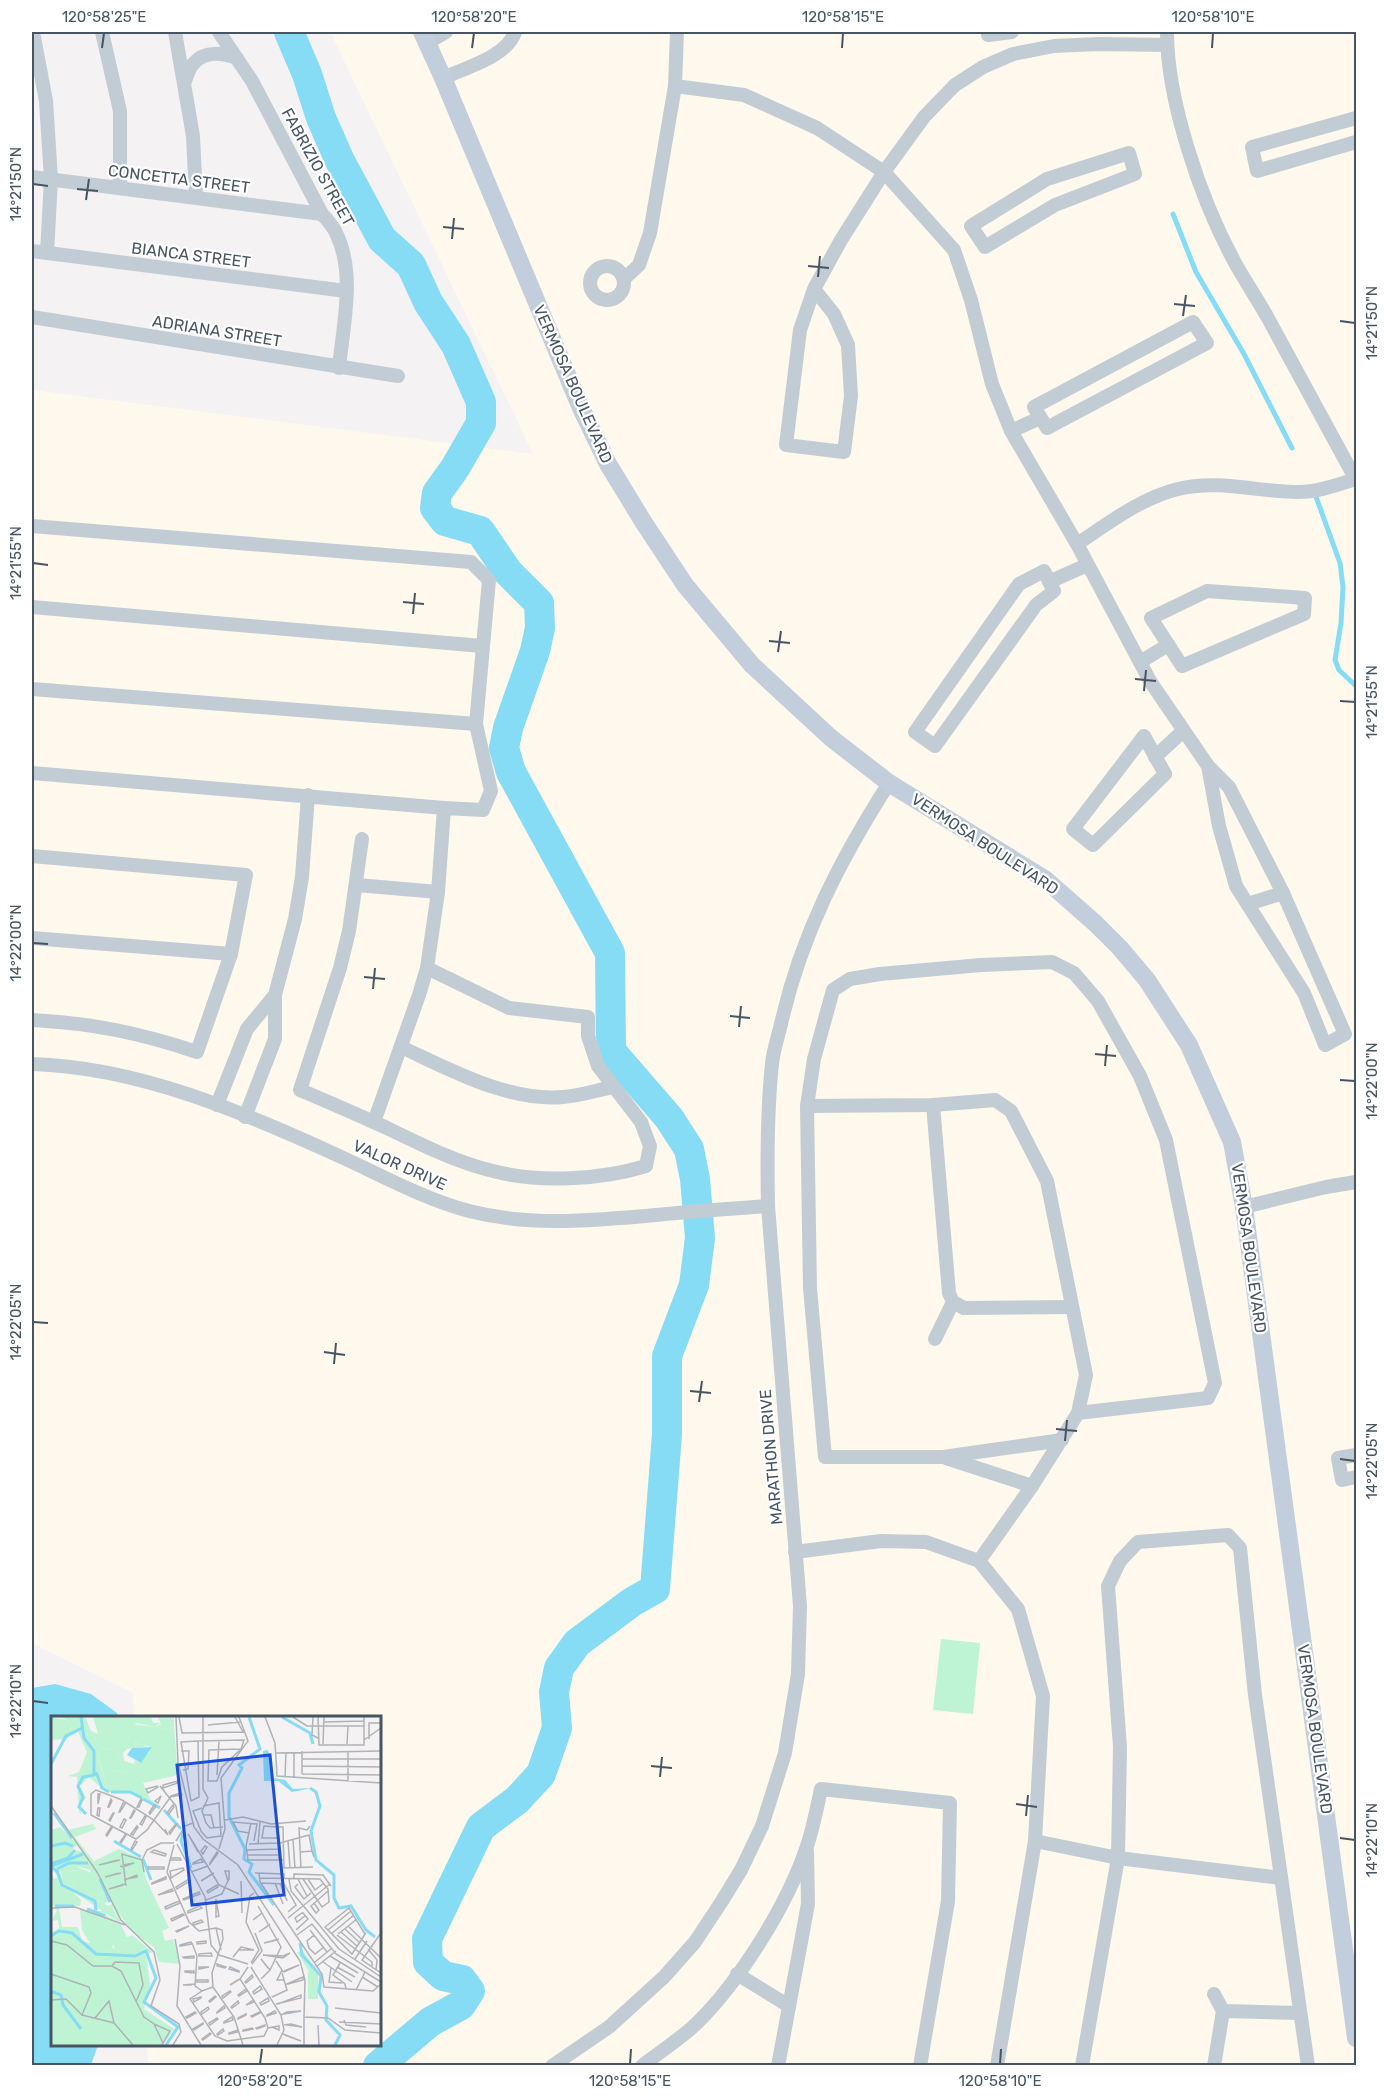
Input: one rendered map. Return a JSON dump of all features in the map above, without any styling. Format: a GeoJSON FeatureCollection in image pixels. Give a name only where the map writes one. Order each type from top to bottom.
{"type":"FeatureCollection","features":[{"type":"Feature","properties":{"kind":"main road","name":"VERMOSA BOULEVARD"},"geometry":{"type":"LineString","coordinates":[[424,37],[581,408],[608,464],[644,524],[685,585],[752,665],[831,738],[889,783],[1046,880],[1096,924],[1147,980],[1189,1045],[1206,1080],[1232,1142],[1244,1207],[1356,2038]]}},
{"type":"Feature","properties":{"kind":"street"},"geometry":{"type":"LineString","coordinates":[[33,32],[46,101],[51,179],[46,253]]}},
{"type":"Feature","properties":{"kind":"street"},"geometry":{"type":"LineString","coordinates":[[102,32],[120,111],[120,188]]}},
{"type":"Feature","properties":{"kind":"street"},"geometry":{"type":"LineString","coordinates":[[175,32],[193,136],[196,197]]}},
{"type":"Feature","properties":{"kind":"street","name":"FABRIZIO STREET"},"geometry":{"type":"LineString","coordinates":[[219,32],[237,58],[290,151],[322,214],[336,231],[344,256],[346,291],[339,368]]}},
{"type":"Feature","properties":{"kind":"street"},"geometry":{"type":"LineString","coordinates":[[424,37],[446,32]]}},
{"type":"Feature","properties":{"kind":"street"},"geometry":{"type":"LineString","coordinates":[[443,78],[493,57],[513,39],[515,32]]}},
{"type":"Feature","properties":{"kind":"street"},"geometry":{"type":"LineString","coordinates":[[624,279],[639,265],[650,233],[675,86],[677,32]]}},
{"type":"Feature","properties":{"kind":"street"},"geometry":{"type":"LineString","coordinates":[[988,32],[988,35],[1013,32],[1013,54]]}},
{"type":"Feature","properties":{"kind":"street"},"geometry":{"type":"LineString","coordinates":[[814,289],[834,314],[848,345],[851,396],[844,452],[786,445],[800,330],[814,289],[841,240],[924,117],[955,85],[983,67],[1013,54],[1054,46],[1167,38],[1176,98],[1207,206],[1234,261],[1356,479],[1299,492],[1233,486],[1180,489],[1152,497],[1077,544]]}},
{"type":"Feature","properties":{"kind":"street"},"geometry":{"type":"LineString","coordinates":[[185,81],[193,63],[202,57],[224,53],[237,58]]}},
{"type":"Feature","properties":{"kind":"street"},"geometry":{"type":"LineString","coordinates":[[675,86],[744,95],[817,128],[885,172],[954,250],[971,300],[992,384],[1011,431],[1077,544],[1140,662],[1208,766],[1229,787],[1283,894],[1345,1034],[1325,1045],[1304,993],[1236,886],[1219,826],[1208,766]]}},
{"type":"Feature","properties":{"kind":"street"},"geometry":{"type":"LineString","coordinates":[[1356,118],[1252,147],[1257,171],[1356,142]]}},
{"type":"Feature","properties":{"kind":"street"},"geometry":{"type":"LineString","coordinates":[[1129,153],[1135,174],[1055,205],[986,247],[976,236],[971,226],[1047,179],[1129,153]]}},
{"type":"Feature","properties":{"kind":"street","name":"CONCETTA STREET"},"geometry":{"type":"LineString","coordinates":[[32,177],[322,214]]}},
{"type":"Feature","properties":{"kind":"street"},"geometry":{"type":"LineString","coordinates":[[954,250],[976,236]]}},
{"type":"Feature","properties":{"kind":"street","name":"BIANCA STREET"},"geometry":{"type":"LineString","coordinates":[[32,251],[346,291]]}},
{"type":"Feature","properties":{"kind":"street","name":"ADRIANA STREET"},"geometry":{"type":"LineString","coordinates":[[32,317],[398,376]]}},
{"type":"Feature","properties":{"kind":"street"},"geometry":{"type":"LineString","coordinates":[[1193,322],[1207,343],[1047,428],[1040,418],[1034,407],[1193,322]]}},
{"type":"Feature","properties":{"kind":"street"},"geometry":{"type":"LineString","coordinates":[[1011,431],[1040,418]]}},
{"type":"Feature","properties":{"kind":"street"},"geometry":{"type":"LineString","coordinates":[[32,526],[471,562],[489,580],[476,724],[491,790],[483,810],[32,773]]}},
{"type":"Feature","properties":{"kind":"street"},"geometry":{"type":"LineString","coordinates":[[1049,582],[1087,565]]}},
{"type":"Feature","properties":{"kind":"street"},"geometry":{"type":"LineString","coordinates":[[1044,571],[1049,582],[1054,591],[1036,605],[935,746],[915,732],[1019,584],[1044,571]]}},
{"type":"Feature","properties":{"kind":"street"},"geometry":{"type":"LineString","coordinates":[[1207,591],[1305,598],[1304,614],[1182,666],[1168,645],[1151,618],[1207,591]]}},
{"type":"Feature","properties":{"kind":"street"},"geometry":{"type":"LineString","coordinates":[[32,608],[482,645]]}},
{"type":"Feature","properties":{"kind":"street"},"geometry":{"type":"LineString","coordinates":[[1140,662],[1168,645]]}},
{"type":"Feature","properties":{"kind":"street"},"geometry":{"type":"LineString","coordinates":[[32,689],[476,724]]}},
{"type":"Feature","properties":{"kind":"street"},"geometry":{"type":"LineString","coordinates":[[1155,757],[1184,731]]}},
{"type":"Feature","properties":{"kind":"street"},"geometry":{"type":"LineString","coordinates":[[1144,736],[1155,757],[1165,774],[1093,845],[1073,829],[1144,736]]}},
{"type":"Feature","properties":{"kind":"street","name":"MARATHON DRIVE"},"geometry":{"type":"LineString","coordinates":[[552,2066],[609,2027],[664,1977],[694,1942],[741,1870],[762,1826],[785,1753],[798,1674],[800,1606],[768,1206],[766,1153],[772,1062],[789,985],[820,906],[854,838],[889,783]]}},
{"type":"Feature","properties":{"kind":"street"},"geometry":{"type":"LineString","coordinates":[[245,1117],[275,1039],[275,995],[295,919],[302,877],[308,795]]}},
{"type":"Feature","properties":{"kind":"street"},"geometry":{"type":"LineString","coordinates":[[374,1122],[427,968],[438,892],[444,808]]}},
{"type":"Feature","properties":{"kind":"street"},"geometry":{"type":"LineString","coordinates":[[362,839],[349,931],[300,1090],[450,1158],[494,1172],[539,1178],[622,1173],[646,1166],[650,1146],[641,1122],[598,1066],[588,1036],[588,1017],[509,1008],[427,968]]}},
{"type":"Feature","properties":{"kind":"street"},"geometry":{"type":"LineString","coordinates":[[32,856],[246,875],[231,954],[197,1052],[152,1037],[102,1026],[32,1020]]}},
{"type":"Feature","properties":{"kind":"street"},"geometry":{"type":"LineString","coordinates":[[357,885],[438,892]]}},
{"type":"Feature","properties":{"kind":"street"},"geometry":{"type":"LineString","coordinates":[[1248,904],[1283,894]]}},
{"type":"Feature","properties":{"kind":"street"},"geometry":{"type":"LineString","coordinates":[[32,938],[231,954]]}},
{"type":"Feature","properties":{"kind":"street"},"geometry":{"type":"LineString","coordinates":[[1062,1440],[944,1457],[825,1457],[810,1288],[807,1106],[814,1059],[833,990],[850,979],[981,965],[1053,962],[1074,973],[1098,1001],[1140,1076],[1166,1140],[1215,1383],[1208,1398],[1078,1413]]}},
{"type":"Feature","properties":{"kind":"street"},"geometry":{"type":"LineString","coordinates":[[217,1105],[247,1029],[275,995]]}},
{"type":"Feature","properties":{"kind":"street"},"geometry":{"type":"LineString","coordinates":[[401,1047],[495,1088],[530,1095],[563,1097],[614,1087]]}},
{"type":"Feature","properties":{"kind":"street","name":"VALOR DRIVE"},"geometry":{"type":"LineString","coordinates":[[32,1064],[92,1070],[144,1080],[217,1105],[311,1143],[437,1201],[488,1215],[542,1222],[580,1221],[768,1206]]}},
{"type":"Feature","properties":{"kind":"street"},"geometry":{"type":"LineString","coordinates":[[807,1106],[933,1106],[995,1100],[1011,1111],[1047,1181],[1086,1375],[1078,1413],[1032,1486],[980,1561]]}},
{"type":"Feature","properties":{"kind":"street"},"geometry":{"type":"LineString","coordinates":[[933,1106],[949,1293],[953,1302],[964,1308],[1072,1307]]}},
{"type":"Feature","properties":{"kind":"street"},"geometry":{"type":"LineString","coordinates":[[1244,1207],[1356,1182]]}},
{"type":"Feature","properties":{"kind":"street"},"geometry":{"type":"LineString","coordinates":[[935,1339],[953,1302]]}},
{"type":"Feature","properties":{"kind":"street"},"geometry":{"type":"LineString","coordinates":[[1356,1455],[1338,1458],[1342,1480],[1356,1477]]}},
{"type":"Feature","properties":{"kind":"street"},"geometry":{"type":"LineString","coordinates":[[944,1457],[1032,1486]]}},
{"type":"Feature","properties":{"kind":"street"},"geometry":{"type":"LineString","coordinates":[[1082,2066],[1118,1858],[1120,1747],[1108,1586],[1120,1561],[1138,1542],[1228,1535],[1240,1548],[1255,1695],[1308,2066]]}},
{"type":"Feature","properties":{"kind":"street"},"geometry":{"type":"LineString","coordinates":[[795,1552],[881,1541],[926,1542],[980,1561],[1018,1609],[1043,1696],[1035,1841],[997,2066]]}},
{"type":"Feature","properties":{"kind":"street"},"geometry":{"type":"LineString","coordinates":[[642,2066],[696,2024],[729,1986],[764,1934],[786,1895],[807,1847],[821,1789],[951,1803],[948,1901],[920,2066]]}},
{"type":"Feature","properties":{"kind":"street"},"geometry":{"type":"LineString","coordinates":[[1035,1841],[1118,1858],[1281,1878]]}},
{"type":"Feature","properties":{"kind":"street"},"geometry":{"type":"LineString","coordinates":[[778,2066],[808,1904],[807,1847]]}},
{"type":"Feature","properties":{"kind":"street"},"geometry":{"type":"LineString","coordinates":[[737,1974],[789,2006]]}},
{"type":"Feature","properties":{"kind":"street"},"geometry":{"type":"LineString","coordinates":[[1214,1994],[1222,2011],[1214,2066]]}},
{"type":"Feature","properties":{"kind":"street"},"geometry":{"type":"LineString","coordinates":[[1222,2011],[1300,2013]]}},
{"type":"Feature","properties":{"kind":"shaded area"},"geometry":{"type":"Polygon","coordinates":[[[330,32],[1356,32],[1356,2065],[148,2065],[147,2046],[381,2046],[381,1716],[134,1716],[133,1693],[32,1643],[32,390],[533,454],[330,32]]]}},
{"type":"Feature","properties":{"kind":"green space"},"geometry":{"type":"Polygon","coordinates":[[[941,1639],[980,1643],[973,1714],[933,1710],[941,1639]]]}},
{"type":"Feature","properties":{"kind":"water"},"geometry":{"type":"Polygon","coordinates":[[[55,1684],[91,1694],[117,1713],[118,1716],[51,1716],[51,2046],[98,2046],[91,2065],[32,2065],[32,1688],[55,1684]]]}},
{"type":"Feature","properties":{"kind":"waterway"},"geometry":{"type":"LineString","coordinates":[[289,32],[307,74],[321,118],[340,161],[382,239],[411,265],[428,302],[456,345],[481,402],[481,423],[455,468],[437,493],[435,508],[445,521],[480,531],[508,572],[539,603],[540,628],[535,651],[508,728],[504,748],[511,772],[610,953],[611,1051],[669,1118],[689,1149],[695,1179],[700,1238],[694,1285],[667,1356],[667,1434],[655,1589],[632,1602],[577,1643],[559,1668],[554,1692],[557,1728],[541,1774],[517,1800],[481,1827],[427,1939],[428,1962],[443,1976],[462,1980],[470,1991],[461,2005],[430,2022],[378,2066]]}},
{"type":"Feature","properties":{"kind":"waterway"},"geometry":{"type":"LineString","coordinates":[[1173,214],[1196,272],[1244,354],[1292,448]]}},
{"type":"Feature","properties":{"kind":"waterway"},"geometry":{"type":"LineString","coordinates":[[1315,494],[1340,563],[1343,587],[1341,623],[1335,660],[1339,670],[1356,686]]}}]}
